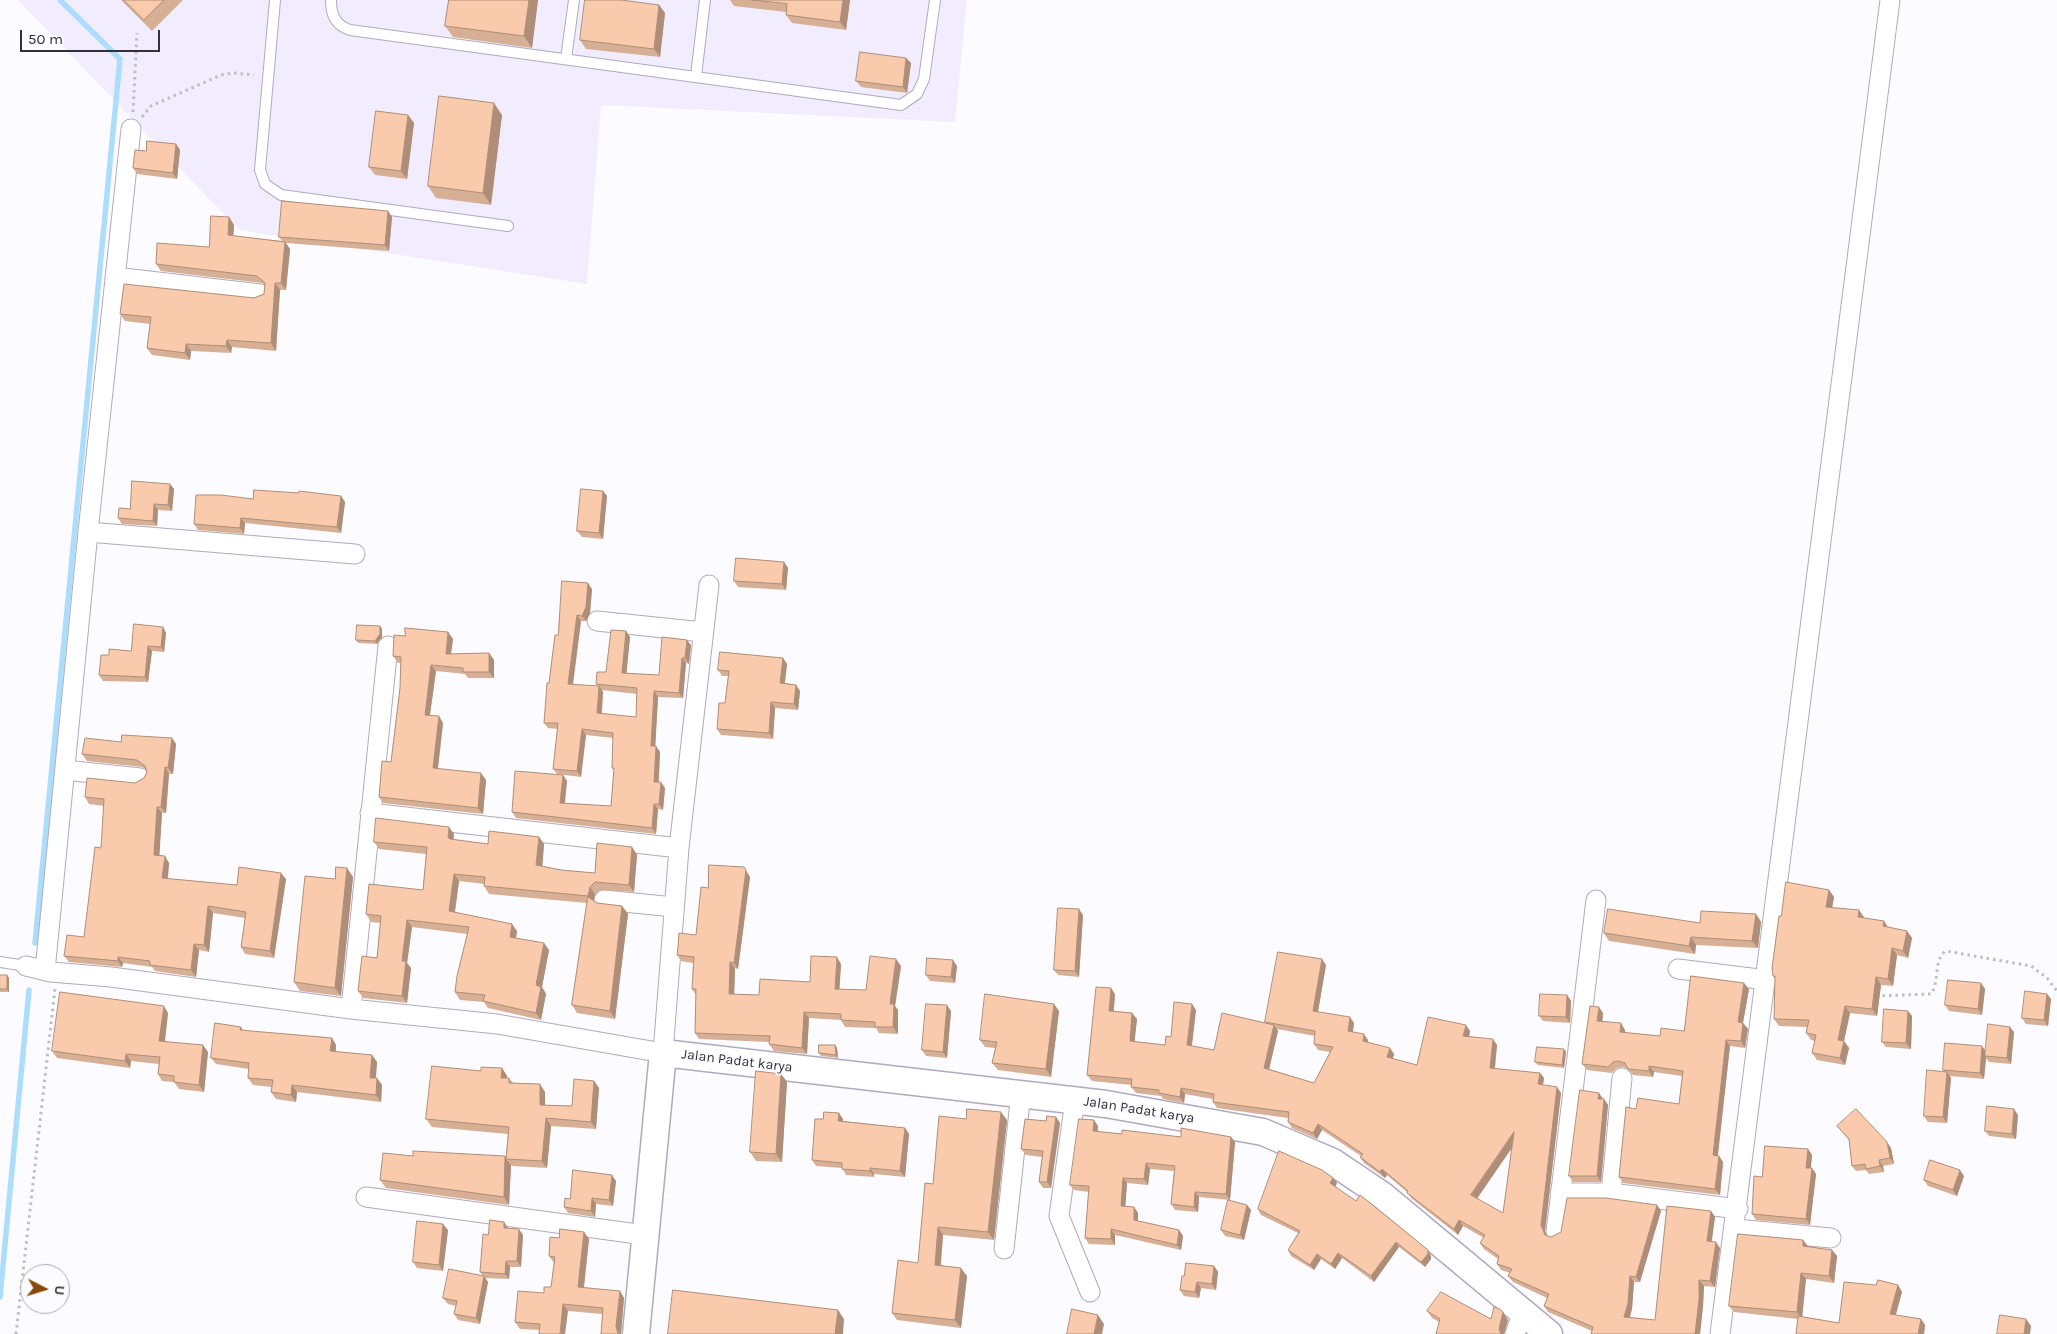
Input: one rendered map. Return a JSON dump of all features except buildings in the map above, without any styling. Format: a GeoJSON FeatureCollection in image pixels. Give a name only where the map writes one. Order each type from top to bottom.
{"type":"FeatureCollection","features":[{"type":"Feature","properties":{"kind":"main road","name":"Jalan Padat karya"},"geometry":{"type":"LineString","coordinates":[[663,1053],[1075,1100],[1263,1132],[1310,1150],[1333,1162],[1382,1195],[1519,1322],[1549,1334]]}},
{"type":"Feature","properties":{"kind":"main road"},"geometry":{"type":"LineString","coordinates":[[636,1334],[663,1053]]}},
{"type":"Feature","properties":{"kind":"street"},"geometry":{"type":"LineString","coordinates":[[1720,1334],[1736,1229],[1890,0]]}},
{"type":"Feature","properties":{"kind":"street"},"geometry":{"type":"LineString","coordinates":[[132,129],[114,277],[66,770],[42,970],[497,1024],[663,1053],[679,848],[709,585]]}},
{"type":"Feature","properties":{"kind":"street"},"geometry":{"type":"LineString","coordinates":[[114,277],[260,294]]}},
{"type":"Feature","properties":{"kind":"street"},"geometry":{"type":"LineString","coordinates":[[88,532],[355,554]]}},
{"type":"Feature","properties":{"kind":"street"},"geometry":{"type":"LineString","coordinates":[[597,621],[703,632]]}},
{"type":"Feature","properties":{"kind":"street"},"geometry":{"type":"LineString","coordinates":[[351,1008],[388,646]]}},
{"type":"Feature","properties":{"kind":"street"},"geometry":{"type":"LineString","coordinates":[[66,770],[140,778]]}},
{"type":"Feature","properties":{"kind":"street"},"geometry":{"type":"LineString","coordinates":[[370,813],[679,848]]}},
{"type":"Feature","properties":{"kind":"street"},"geometry":{"type":"LineString","coordinates":[[604,900],[674,907]]}},
{"type":"Feature","properties":{"kind":"street"},"geometry":{"type":"LineString","coordinates":[[1556,1232],[1596,900]]}},
{"type":"Feature","properties":{"kind":"street"},"geometry":{"type":"LineString","coordinates":[[1678,969],[1767,980]]}},
{"type":"Feature","properties":{"kind":"street"},"geometry":{"type":"LineString","coordinates":[[1611,1193],[1622,1078]]}},
{"type":"Feature","properties":{"kind":"street"},"geometry":{"type":"LineString","coordinates":[[1004,1249],[1021,1093]]}},
{"type":"Feature","properties":{"kind":"street"},"geometry":{"type":"LineString","coordinates":[[1075,1100],[1059,1216],[1090,1292]]}},
{"type":"Feature","properties":{"kind":"street"},"geometry":{"type":"LineString","coordinates":[[1560,1193],[1611,1193],[1738,1209]]}},
{"type":"Feature","properties":{"kind":"street"},"geometry":{"type":"LineString","coordinates":[[366,1197],[645,1235]]}},
{"type":"Feature","properties":{"kind":"street"},"geometry":{"type":"LineString","coordinates":[[1736,1229],[1831,1238]]}},
{"type":"Feature","properties":{"kind":"lane"},"geometry":{"type":"LineString","coordinates":[[275,0],[260,170],[264,184],[281,195],[508,226]]}},
{"type":"Feature","properties":{"kind":"lane"},"geometry":{"type":"LineString","coordinates":[[331,0],[332,14],[337,22],[350,30],[901,105],[917,94],[924,79],[935,0]]}},
{"type":"Feature","properties":{"kind":"lane"},"geometry":{"type":"LineString","coordinates":[[566,59],[574,0]]}},
{"type":"Feature","properties":{"kind":"lane"},"geometry":{"type":"LineString","coordinates":[[696,76],[705,0]]}},
{"type":"Feature","properties":{"kind":"lane"},"geometry":{"type":"LineString","coordinates":[[0,962],[42,970]]}},
{"type":"Feature","properties":{"kind":"path"},"geometry":{"type":"LineString","coordinates":[[133,101],[137,33]]}},
{"type":"Feature","properties":{"kind":"path"},"geometry":{"type":"LineString","coordinates":[[151,106],[221,75],[245,74]]}},
{"type":"Feature","properties":{"kind":"path"},"geometry":{"type":"LineString","coordinates":[[1874,996],[1931,994],[1934,989],[1940,956],[1946,951],[2031,966],[2047,978],[2057,991]]}},
{"type":"Feature","properties":{"kind":"path"},"geometry":{"type":"LineString","coordinates":[[16,1334],[42,970]]}},
{"type":"Feature","properties":{"kind":"shaded area"},"geometry":{"type":"Polygon","coordinates":[[[18,0],[967,0],[955,122],[601,105],[587,284],[239,230],[18,0]]]}},
{"type":"Feature","properties":{"kind":"waterway"},"geometry":{"type":"LineString","coordinates":[[35,943],[120,59],[60,0]]}},
{"type":"Feature","properties":{"kind":"waterway"},"geometry":{"type":"LineString","coordinates":[[0,1297],[29,990]]}}]}
